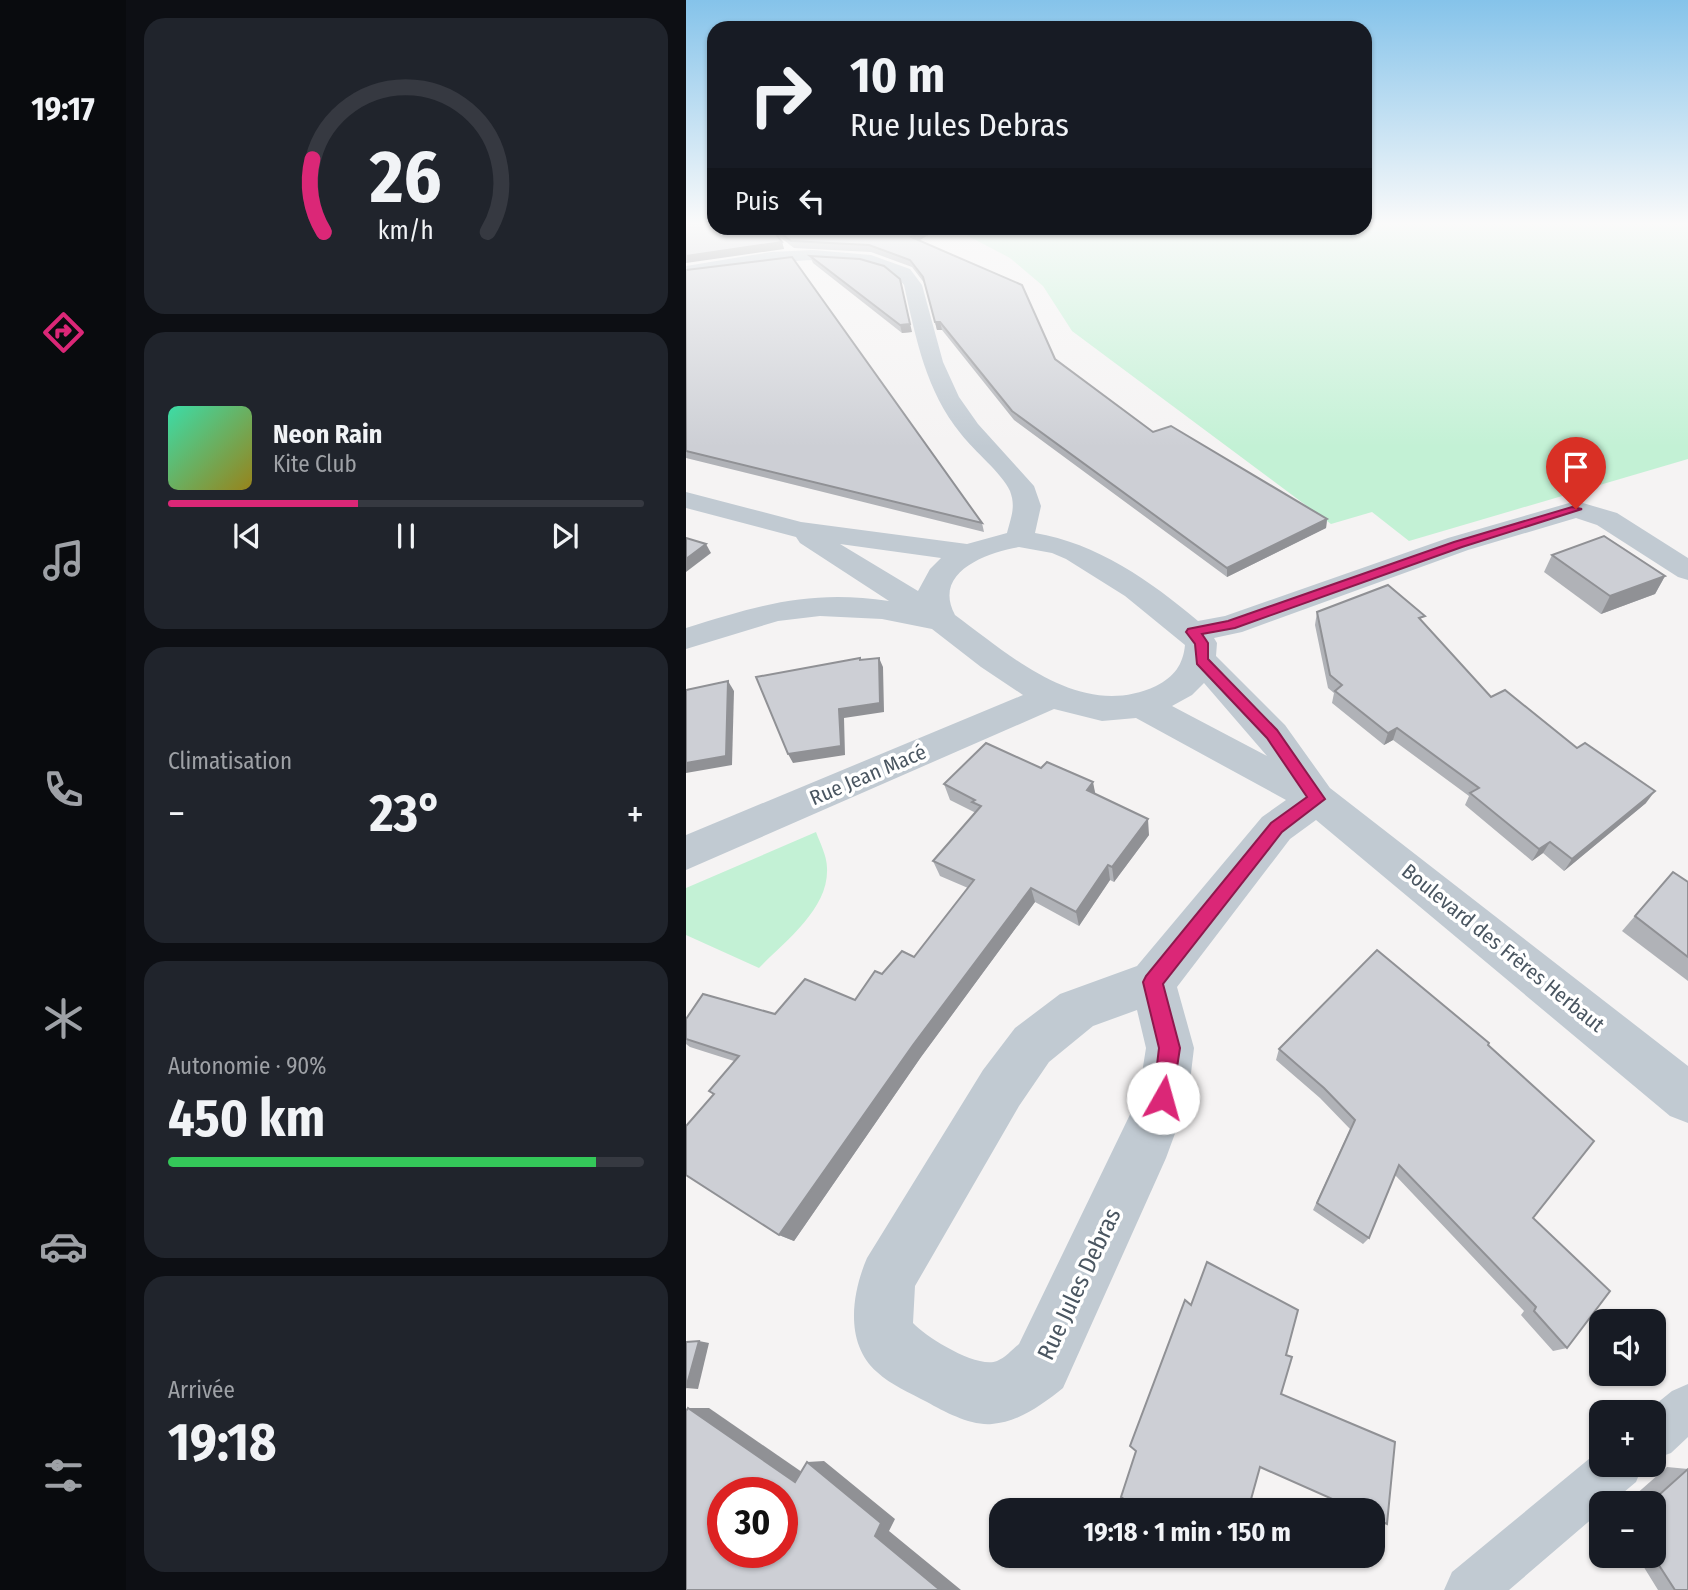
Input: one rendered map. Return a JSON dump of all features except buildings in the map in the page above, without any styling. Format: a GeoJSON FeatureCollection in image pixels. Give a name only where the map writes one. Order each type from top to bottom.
{"type":"FeatureCollection","features":[{"type":"Feature","properties":{"kind":"street"},"geometry":{"type":"LineString","coordinates":[[916,298],[932,362],[948,397],[969,429],[1021,485],[1028,506],[1019,539],[996,541],[968,553],[941,572],[934,589],[939,616]]}},
{"type":"Feature","properties":{"kind":"street"},"geometry":{"type":"LineString","coordinates":[[686,500],[800,530],[968,553]]}},
{"type":"Feature","properties":{"kind":"street"},"geometry":{"type":"LineString","coordinates":[[800,530],[891,590],[939,616],[1027,684],[1051,697],[1097,708],[1143,706],[1188,682],[1197,646],[1231,625],[1445,549],[1576,509],[1607,519],[1688,571]]}},
{"type":"Feature","properties":{"kind":"street","name":"Boulevard des Frères Herbaut"},"geometry":{"type":"LineString","coordinates":[[1019,539],[1063,547],[1090,560],[1175,617],[1272,734],[1317,799]]}},
{"type":"Feature","properties":{"kind":"street"},"geometry":{"type":"LineString","coordinates":[[686,639],[776,611],[810,607],[939,616]]}},
{"type":"Feature","properties":{"kind":"street","name":"Rue Jean Macé"},"geometry":{"type":"LineString","coordinates":[[686,853],[1051,697]]}},
{"type":"Feature","properties":{"kind":"street","name":"Boulevard des Frères Herbaut"},"geometry":{"type":"LineString","coordinates":[[1143,706],[1317,799],[1688,1098]]}},
{"type":"Feature","properties":{"kind":"street"},"geometry":{"type":"LineString","coordinates":[[1153,982],[1276,828],[1317,799]]}},
{"type":"Feature","properties":{"kind":"street","name":"Rue Jules Debras"},"geometry":{"type":"LineString","coordinates":[[1153,982],[1170,1048],[1163,1098],[1147,1139],[1041,1367],[1017,1385],[993,1393],[962,1387],[900,1355],[886,1335],[881,1310],[887,1278],[1001,1088],[1032,1045],[1077,1010],[1153,982]]}},
{"type":"Feature","properties":{"kind":"lane"},"geometry":{"type":"LineString","coordinates":[[1666,1426],[1688,1407]]}},
{"type":"Feature","properties":{"kind":"lane"},"geometry":{"type":"LineString","coordinates":[[1470,1590],[1605,1477]]}},
{"type":"Feature","properties":{"kind":"green space"},"geometry":{"type":"Polygon","coordinates":[[[1051,298],[1688,298],[1688,459],[1409,541],[1372,512],[1331,524],[1072,331],[1051,298]]]}},
{"type":"Feature","properties":{"kind":"green space"},"geometry":{"type":"Polygon","coordinates":[[[816,832],[827,863],[826,883],[821,897],[804,923],[759,968],[686,935],[686,888],[816,832]]]}},
{"type":"Feature","properties":{"kind":"route"},"geometry":{"type":"LineString","coordinates":[[1163,1098],[1170,1048],[1153,982],[1276,828],[1317,799],[1272,734],[1201,660],[1201,643],[1193,632],[1231,625],[1458,544],[1576,509]]}}]}
